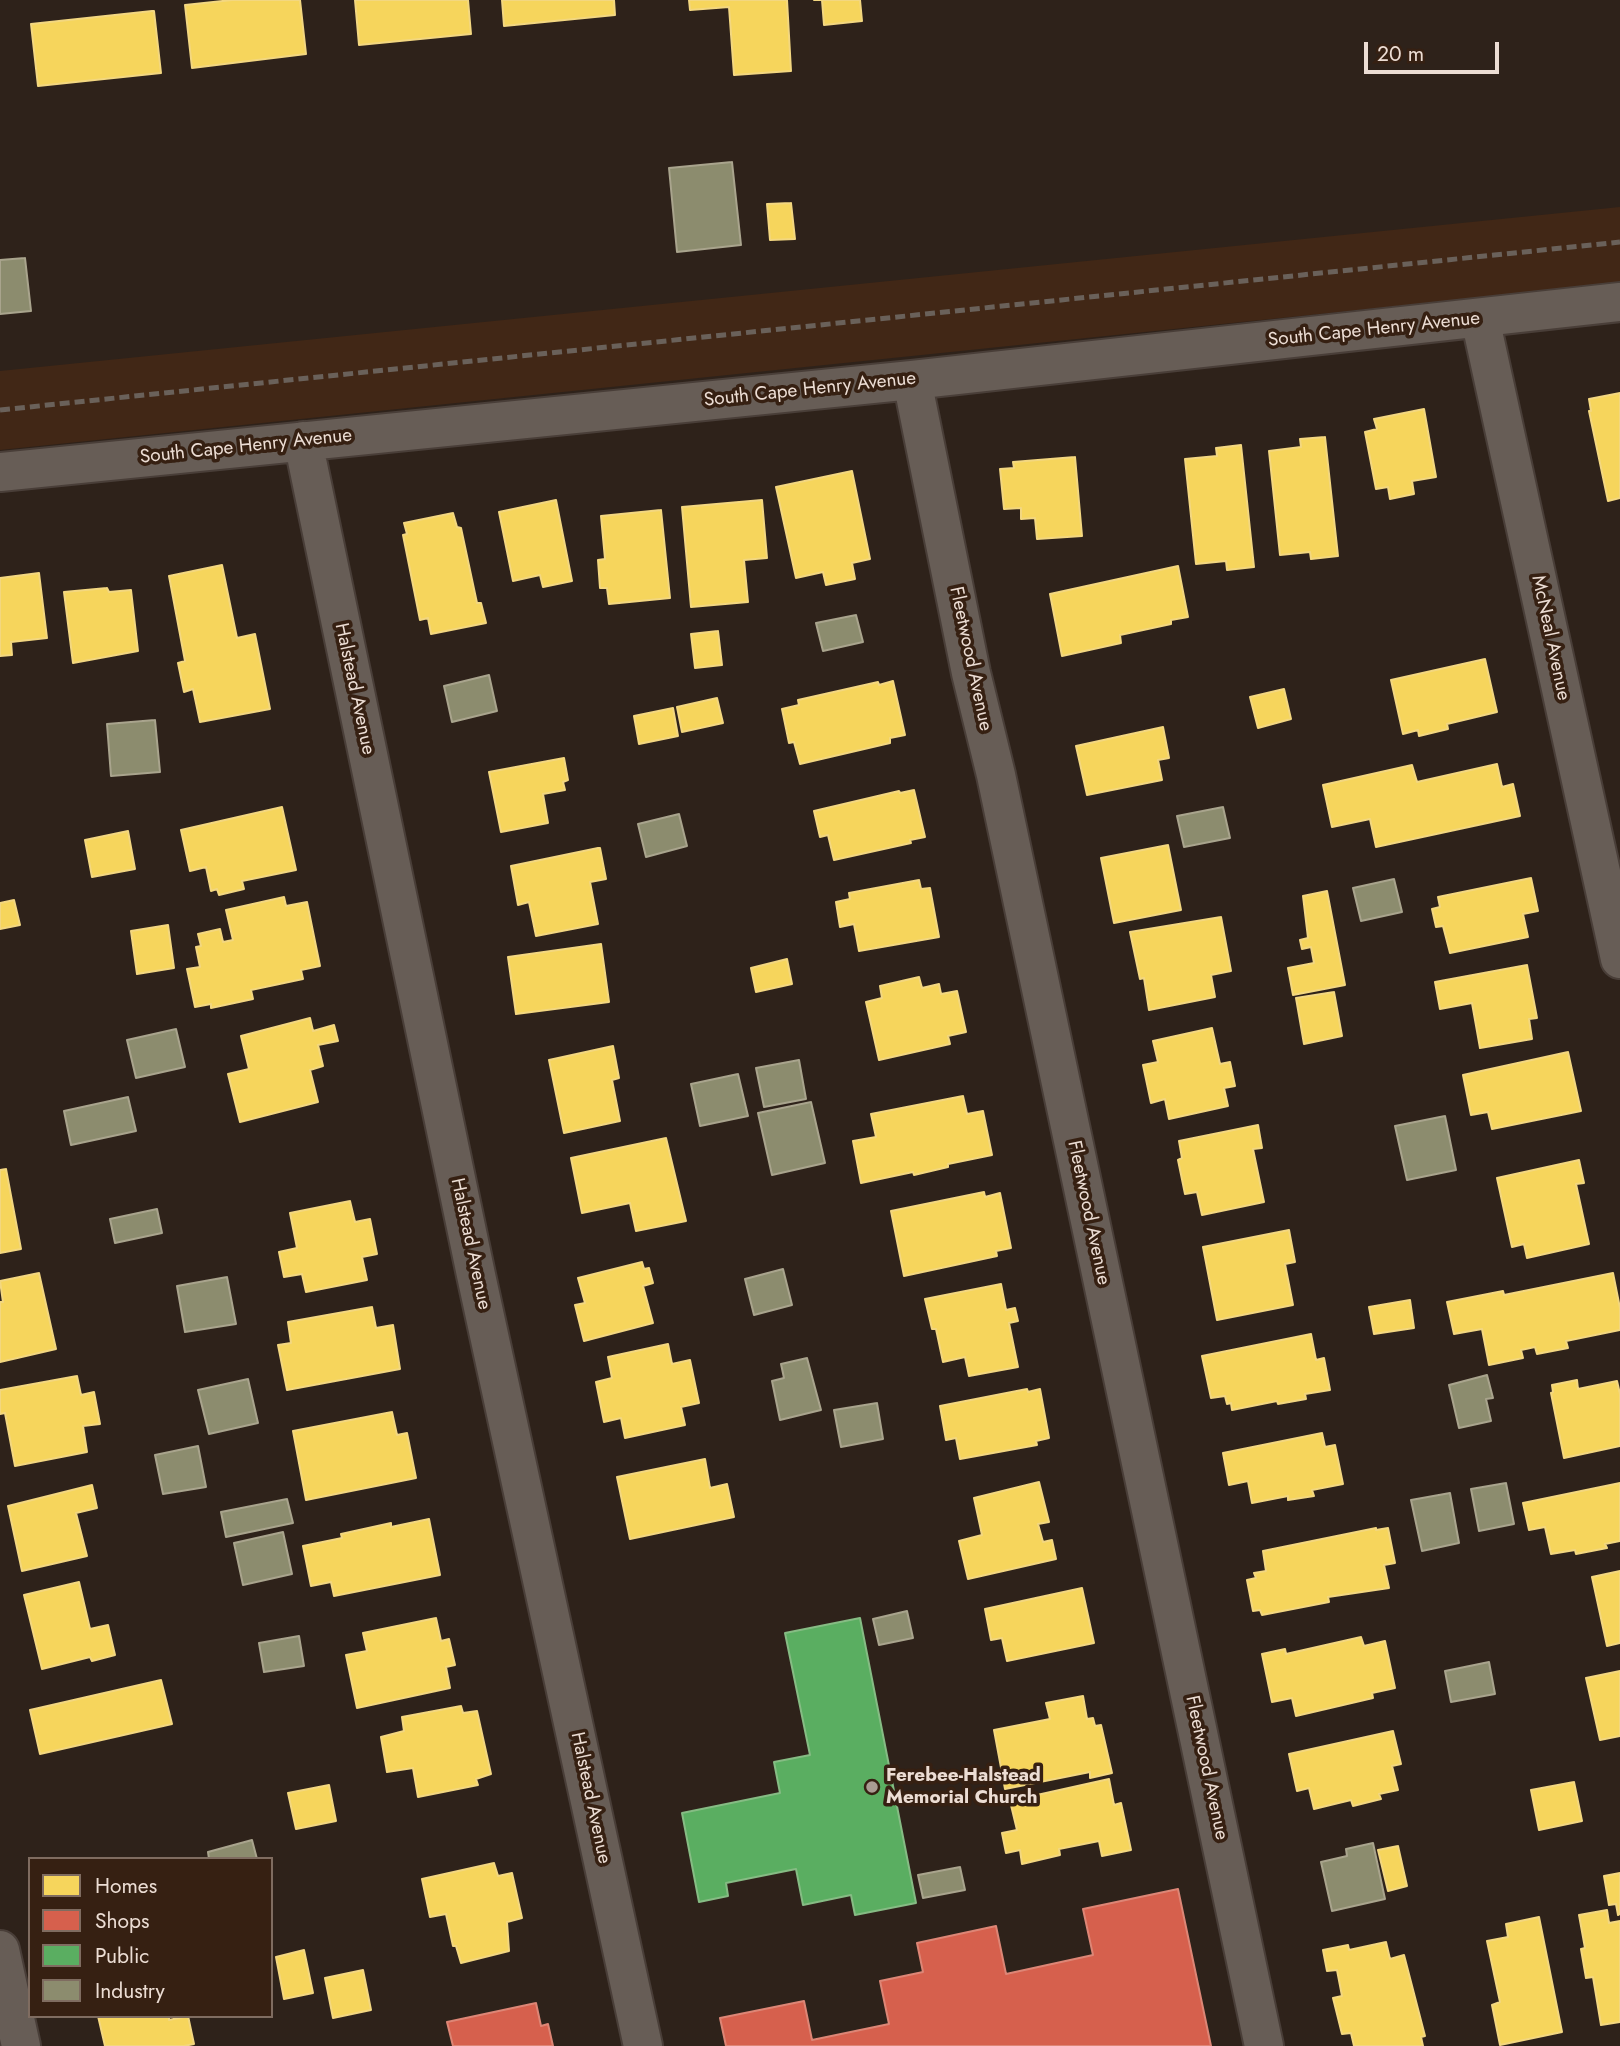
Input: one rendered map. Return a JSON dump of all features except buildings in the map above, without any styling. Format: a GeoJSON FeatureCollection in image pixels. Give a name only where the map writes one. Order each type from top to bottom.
{"type":"FeatureCollection","features":[{"type":"Feature","properties":{"kind":"street","name":"South Cape Henry Avenue"},"geometry":{"type":"LineString","coordinates":[[0,472],[912,380],[1620,302]]}},
{"type":"Feature","properties":{"kind":"street","name":"McNeal Avenue"},"geometry":{"type":"LineString","coordinates":[[1480,318],[1620,959]]}},
{"type":"Feature","properties":{"kind":"street","name":"Fleetwood Avenue"},"geometry":{"type":"LineString","coordinates":[[912,380],[971,673],[999,788],[1264,2046]]}},
{"type":"Feature","properties":{"kind":"street","name":"Halstead Avenue"},"geometry":{"type":"LineString","coordinates":[[303,441],[476,1275],[643,2046]]}},
{"type":"Feature","properties":{"kind":"street"},"geometry":{"type":"LineString","coordinates":[[0,1950],[21,2046]]}},
{"type":"Feature","properties":{"kind":"shaded area"},"geometry":{"type":"Polygon","coordinates":[[[1620,207],[1620,283],[0,450],[0,371],[1620,207]]]}},
{"type":"Feature","properties":{"kind":"railway"},"geometry":{"type":"LineString","coordinates":[[0,410],[1620,242]]}},
{"type":"Feature","properties":{"kind":"place","name":"Ferebee-Halstead Memorial Church"},"geometry":{"type":"Point","coordinates":[872,1787]}}]}
